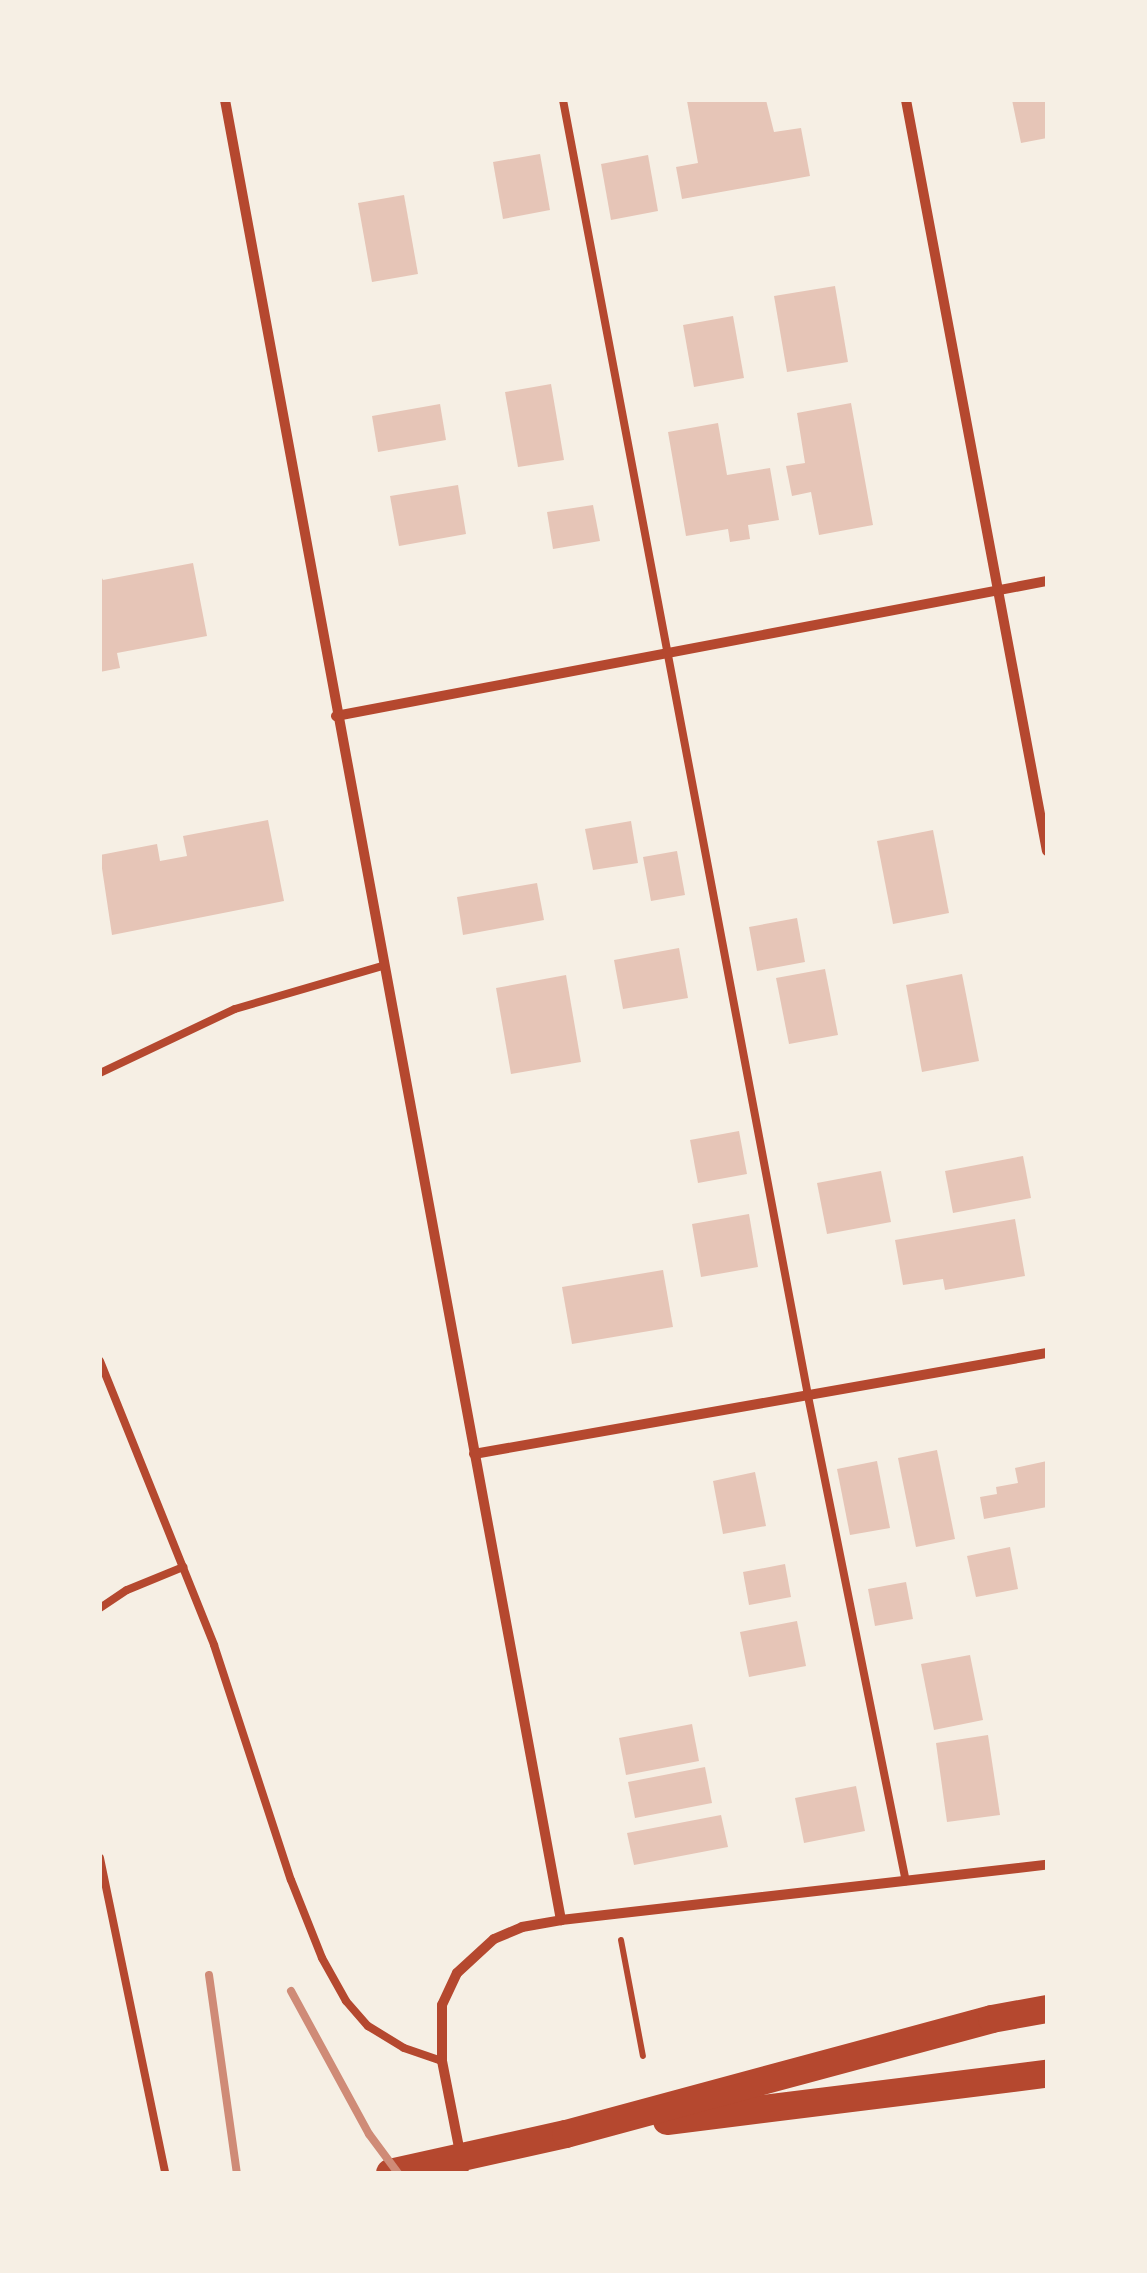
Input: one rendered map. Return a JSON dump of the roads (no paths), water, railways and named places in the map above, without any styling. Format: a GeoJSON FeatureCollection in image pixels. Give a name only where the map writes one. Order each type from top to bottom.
{"type":"FeatureCollection","features":[{"type":"Feature","properties":{"kind":"highway"},"geometry":{"type":"LineString","coordinates":[[390,2173],[566,2134],[992,2019],[1047,2009]]}},
{"type":"Feature","properties":{"kind":"highway"},"geometry":{"type":"LineString","coordinates":[[566,2134],[1047,2074]]}},
{"type":"Feature","properties":{"kind":"street"},"geometry":{"type":"LineString","coordinates":[[226,100],[382,966],[561,1920]]}},
{"type":"Feature","properties":{"kind":"street"},"geometry":{"type":"LineString","coordinates":[[906,100],[1047,851]]}},
{"type":"Feature","properties":{"kind":"street"},"geometry":{"type":"LineString","coordinates":[[336,716],[1047,582]]}},
{"type":"Feature","properties":{"kind":"street"},"geometry":{"type":"LineString","coordinates":[[474,1454],[1047,1353]]}},
{"type":"Feature","properties":{"kind":"street"},"geometry":{"type":"LineString","coordinates":[[464,2173],[442,2061],[442,2005],[457,1973],[494,1938],[522,1927],[561,1920],[1047,1865]]}},
{"type":"Feature","properties":{"kind":"lane"},"geometry":{"type":"LineString","coordinates":[[563,100],[808,1396],[906,1880]]}},
{"type":"Feature","properties":{"kind":"lane"},"geometry":{"type":"LineString","coordinates":[[100,1073],[235,1009],[382,966]]}},
{"type":"Feature","properties":{"kind":"lane"},"geometry":{"type":"LineString","coordinates":[[100,1361],[229,1686],[291,1880],[333,1980],[368,2026],[404,2048],[442,2061]]}},
{"type":"Feature","properties":{"kind":"lane"},"geometry":{"type":"LineString","coordinates":[[100,1608],[127,1590],[183,1567]]}},
{"type":"Feature","properties":{"kind":"lane"},"geometry":{"type":"LineString","coordinates":[[100,1858],[165,2173]]}},
{"type":"Feature","properties":{"kind":"railway"},"geometry":{"type":"LineString","coordinates":[[209,1975],[237,2173]]}},
{"type":"Feature","properties":{"kind":"railway"},"geometry":{"type":"LineString","coordinates":[[291,1991],[369,2134],[398,2173]]}}]}
